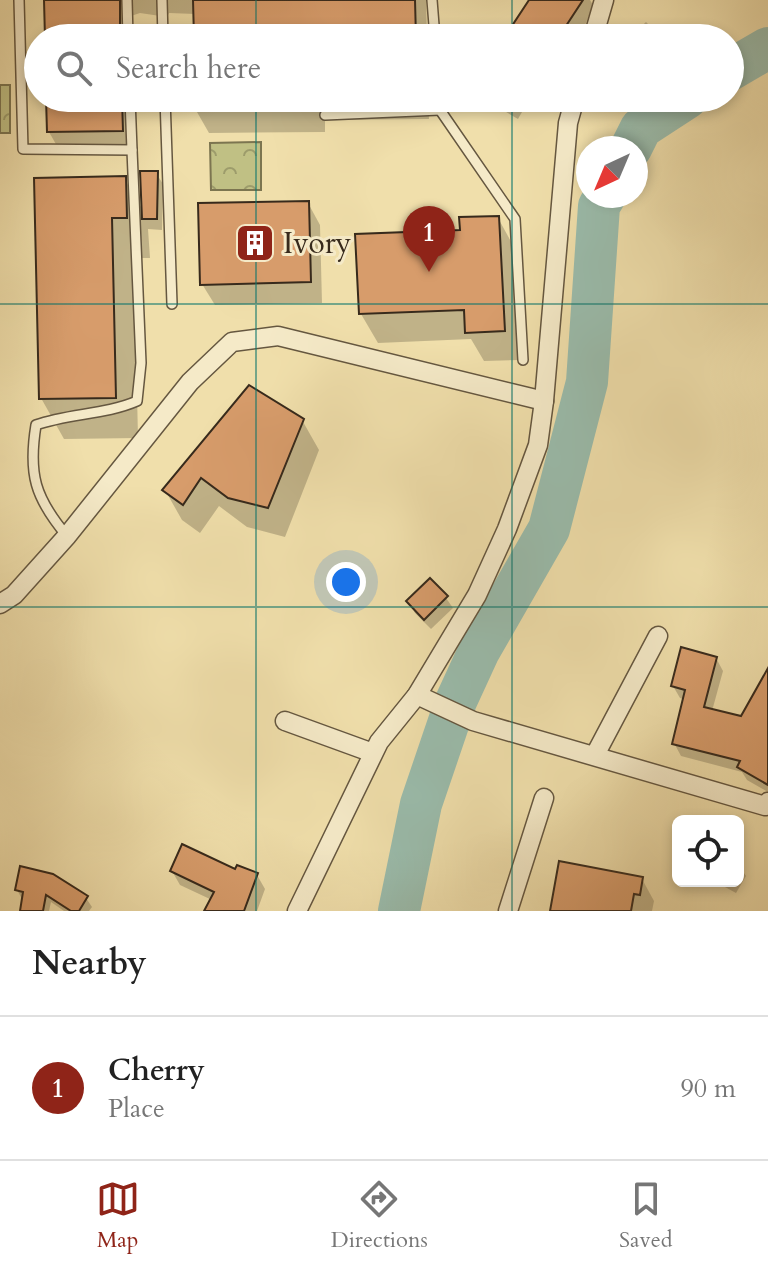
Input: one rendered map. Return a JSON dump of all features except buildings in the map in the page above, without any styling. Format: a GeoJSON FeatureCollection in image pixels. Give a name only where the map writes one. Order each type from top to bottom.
{"type":"FeatureCollection","features":[{"type":"Feature","properties":{"kind":"street"},"geometry":{"type":"LineString","coordinates":[[597,24],[604,0]]}},
{"type":"Feature","properties":{"kind":"street"},"geometry":{"type":"LineString","coordinates":[[297,911],[379,742],[425,699],[507,529],[538,445],[571,112]]}},
{"type":"Feature","properties":{"kind":"street"},"geometry":{"type":"LineString","coordinates":[[0,604],[14,595],[67,536],[190,382],[232,342],[278,336],[544,401]]}},
{"type":"Feature","properties":{"kind":"street"},"geometry":{"type":"LineString","coordinates":[[595,755],[658,636]]}},
{"type":"Feature","properties":{"kind":"street"},"geometry":{"type":"LineString","coordinates":[[425,699],[473,721],[767,805]]}},
{"type":"Feature","properties":{"kind":"street"},"geometry":{"type":"LineString","coordinates":[[285,721],[373,753]]}},
{"type":"Feature","properties":{"kind":"street"},"geometry":{"type":"LineString","coordinates":[[508,911],[544,798]]}},
{"type":"Feature","properties":{"kind":"lane"},"geometry":{"type":"LineString","coordinates":[[19,0],[23,149],[132,150]]}},
{"type":"Feature","properties":{"kind":"lane"},"geometry":{"type":"LineString","coordinates":[[127,0],[128,24]]}},
{"type":"Feature","properties":{"kind":"lane"},"geometry":{"type":"LineString","coordinates":[[162,0],[163,24]]}},
{"type":"Feature","properties":{"kind":"lane"},"geometry":{"type":"LineString","coordinates":[[432,0],[434,24]]}},
{"type":"Feature","properties":{"kind":"lane"},"geometry":{"type":"LineString","coordinates":[[67,536],[55,522],[33,479],[31,455],[36,425],[53,419],[117,410],[137,401],[141,363],[131,112]]}},
{"type":"Feature","properties":{"kind":"lane"},"geometry":{"type":"LineString","coordinates":[[165,112],[172,304]]}},
{"type":"Feature","properties":{"kind":"lane"},"geometry":{"type":"LineString","coordinates":[[325,115],[394,112]]}},
{"type":"Feature","properties":{"kind":"lane"},"geometry":{"type":"LineString","coordinates":[[441,112],[515,219],[523,360]]}},
{"type":"Feature","properties":{"kind":"green space"},"geometry":{"type":"Polygon","coordinates":[[[0,85],[10,85],[10,133],[0,133],[0,85]]]}},
{"type":"Feature","properties":{"kind":"green space"},"geometry":{"type":"Polygon","coordinates":[[[261,142],[261,190],[211,190],[210,143],[261,142]]]}},
{"type":"Feature","properties":{"kind":"waterway"},"geometry":{"type":"LineString","coordinates":[[744,62],[768,48]]}},
{"type":"Feature","properties":{"kind":"waterway"},"geometry":{"type":"LineString","coordinates":[[637,136],[641,128],[666,112]]}},
{"type":"Feature","properties":{"kind":"waterway"},"geometry":{"type":"LineString","coordinates":[[399,911],[421,804],[456,701],[479,651],[549,529],[587,382],[599,208]]}},
{"type":"Feature","properties":{"kind":"place","name":"Ivory"},"geometry":{"type":"Point","coordinates":[255,243]}},
{"type":"Feature","properties":{"kind":"place","name":"Cherry"},"geometry":{"type":"Point","coordinates":[429,272]}}]}
